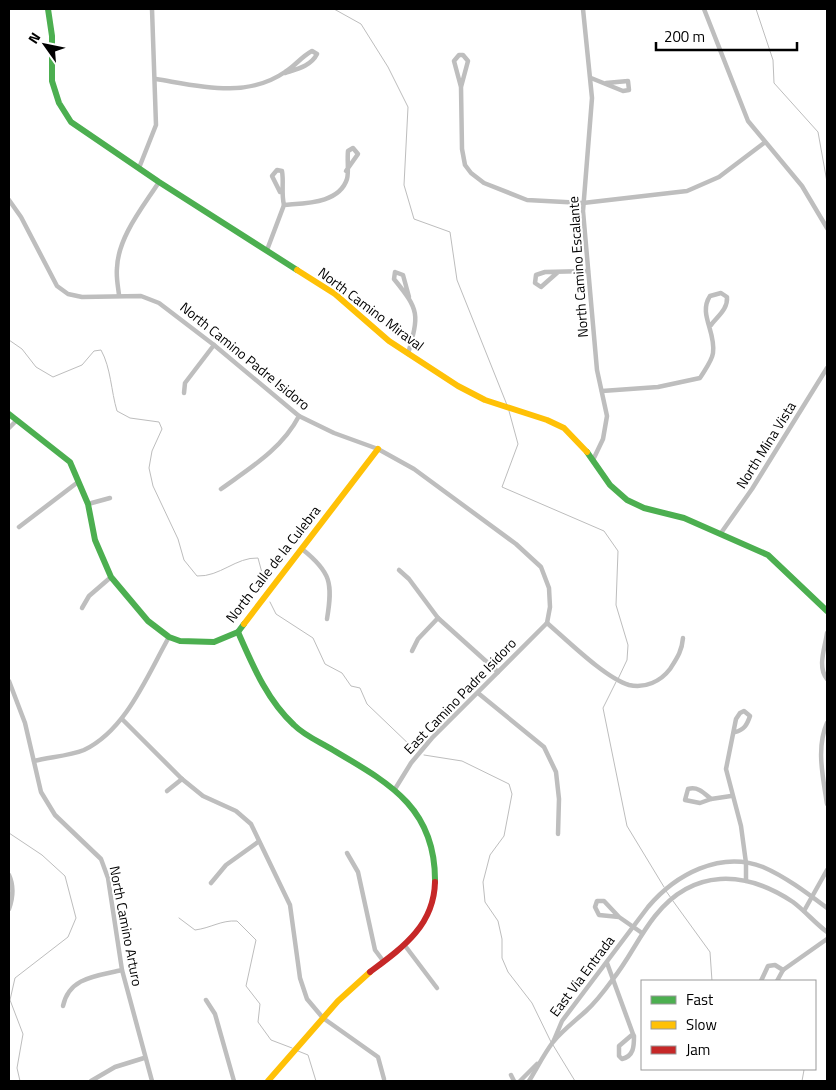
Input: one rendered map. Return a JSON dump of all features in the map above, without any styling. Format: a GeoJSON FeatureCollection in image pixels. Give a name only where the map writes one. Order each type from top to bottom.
{"type":"FeatureCollection","features":[{"type":"Feature","properties":{"kind":"street","name":"North Camino Miraval"},"geometry":{"type":"LineString","coordinates":[[48,9],[52,36],[52,81],[59,103],[71,122],[159,182],[343,299],[385,337],[408,354],[476,397],[559,425],[577,440],[610,485],[632,503],[684,518],[722,533],[768,555],[827,611]]}},
{"type":"Feature","properties":{"kind":"street"},"geometry":{"type":"LineString","coordinates":[[139,168],[156,125],[156,79],[152,9]]}},
{"type":"Feature","properties":{"kind":"street","name":"North Camino Escalante"},"geometry":{"type":"LineString","coordinates":[[583,9],[592,104],[583,203],[597,370],[607,422],[602,444],[593,460]]}},
{"type":"Feature","properties":{"kind":"street"},"geometry":{"type":"LineString","coordinates":[[704,9],[744,112],[764,143],[802,186],[827,228]]}},
{"type":"Feature","properties":{"kind":"street"},"geometry":{"type":"LineString","coordinates":[[156,79],[228,90],[258,84],[304,67],[314,60],[317,54],[312,51],[302,56],[285,73]]}},
{"type":"Feature","properties":{"kind":"street"},"geometry":{"type":"LineString","coordinates":[[461,87],[468,61],[464,55],[459,55],[454,61],[461,87],[462,155],[471,173],[488,186],[532,202],[583,203],[687,191],[719,177],[764,143]]}},
{"type":"Feature","properties":{"kind":"street"},"geometry":{"type":"LineString","coordinates":[[591,78],[623,91],[629,90],[628,81],[606,83]]}},
{"type":"Feature","properties":{"kind":"street"},"geometry":{"type":"LineString","coordinates":[[284,205],[323,200],[337,193],[347,179],[346,171]]}},
{"type":"Feature","properties":{"kind":"street"},"geometry":{"type":"LineString","coordinates":[[118,295],[117,267],[120,248],[159,182]]}},
{"type":"Feature","properties":{"kind":"street"},"geometry":{"type":"LineString","coordinates":[[267,250],[284,205],[280,192]]}},
{"type":"Feature","properties":{"kind":"street","name":"North Camino Padre Isidoro"},"geometry":{"type":"LineString","coordinates":[[9,200],[21,217],[57,286],[68,294],[82,297],[142,296],[159,303],[214,345],[299,416],[334,433],[378,449],[414,469],[516,544],[541,567],[549,588],[550,607],[547,623]]}},
{"type":"Feature","properties":{"kind":"street"},"geometry":{"type":"LineString","coordinates":[[558,272],[541,287],[535,283],[536,275],[544,272],[588,271]]}},
{"type":"Feature","properties":{"kind":"street"},"geometry":{"type":"LineString","coordinates":[[408,354],[416,319],[403,275],[395,272],[394,279],[409,297]]}},
{"type":"Feature","properties":{"kind":"street"},"geometry":{"type":"LineString","coordinates":[[602,391],[658,387],[700,378],[713,354],[710,324],[705,314],[704,305],[710,296],[721,293],[727,297],[727,303],[724,310],[710,324]]}},
{"type":"Feature","properties":{"kind":"street"},"geometry":{"type":"LineString","coordinates":[[184,393],[184,383],[214,345]]}},
{"type":"Feature","properties":{"kind":"street","name":"North Mina Vista"},"geometry":{"type":"LineString","coordinates":[[722,533],[827,368]]}},
{"type":"Feature","properties":{"kind":"street","name":"North Calle de la Culebra"},"geometry":{"type":"LineString","coordinates":[[9,414],[16,422],[45,440],[70,462],[88,504],[95,540],[111,577],[148,621],[169,637],[180,641],[214,642],[238,632],[378,449]]}},
{"type":"Feature","properties":{"kind":"street"},"geometry":{"type":"LineString","coordinates":[[221,489],[269,454],[299,416]]}},
{"type":"Feature","properties":{"kind":"street"},"geometry":{"type":"LineString","coordinates":[[9,428],[16,422]]}},
{"type":"Feature","properties":{"kind":"street"},"geometry":{"type":"LineString","coordinates":[[19,527],[78,482]]}},
{"type":"Feature","properties":{"kind":"street"},"geometry":{"type":"LineString","coordinates":[[88,504],[110,498]]}},
{"type":"Feature","properties":{"kind":"street"},"geometry":{"type":"LineString","coordinates":[[302,549],[317,560],[328,575],[330,600],[327,619]]}},
{"type":"Feature","properties":{"kind":"street"},"geometry":{"type":"LineString","coordinates":[[399,570],[438,618],[498,672]]}},
{"type":"Feature","properties":{"kind":"street"},"geometry":{"type":"LineString","coordinates":[[82,608],[89,596],[111,577]]}},
{"type":"Feature","properties":{"kind":"street"},"geometry":{"type":"LineString","coordinates":[[412,650],[418,639],[438,618]]}},
{"type":"Feature","properties":{"kind":"street"},"geometry":{"type":"LineString","coordinates":[[547,623],[597,666],[630,685],[651,684],[666,674],[682,650],[684,638]]}},
{"type":"Feature","properties":{"kind":"street","name":"East Camino Padre Isidoro"},"geometry":{"type":"LineString","coordinates":[[395,789],[410,763],[432,738],[547,623]]}},
{"type":"Feature","properties":{"kind":"street"},"geometry":{"type":"LineString","coordinates":[[238,632],[258,677],[276,707],[295,727],[395,789],[412,804],[426,823],[435,858],[436,893],[426,920],[406,947],[349,989],[268,1081]]}},
{"type":"Feature","properties":{"kind":"street"},"geometry":{"type":"LineString","coordinates":[[827,633],[822,664],[823,674],[827,680]]}},
{"type":"Feature","properties":{"kind":"street"},"geometry":{"type":"LineString","coordinates":[[34,761],[82,750],[105,738],[122,719],[169,637]]}},
{"type":"Feature","properties":{"kind":"street","name":"North Camino Arturo"},"geometry":{"type":"LineString","coordinates":[[9,681],[25,723],[41,792],[55,815],[101,859],[108,878],[122,970],[144,1058],[152,1081]]}},
{"type":"Feature","properties":{"kind":"street"},"geometry":{"type":"LineString","coordinates":[[478,693],[544,747],[556,772],[559,799],[558,834]]}},
{"type":"Feature","properties":{"kind":"street"},"geometry":{"type":"LineString","coordinates":[[735,732],[748,723],[750,716],[748,712],[740,713],[736,719],[735,732],[731,738],[726,769],[731,796],[741,826],[746,863],[746,881]]}},
{"type":"Feature","properties":{"kind":"street"},"geometry":{"type":"LineString","coordinates":[[122,719],[182,779],[202,796],[236,811],[251,824],[258,842],[281,883],[290,905],[300,978],[307,999],[323,1018],[378,1057],[384,1079]]}},
{"type":"Feature","properties":{"kind":"street"},"geometry":{"type":"LineString","coordinates":[[827,723],[822,744],[821,764],[827,804]]}},
{"type":"Feature","properties":{"kind":"street"},"geometry":{"type":"LineString","coordinates":[[167,791],[182,779]]}},
{"type":"Feature","properties":{"kind":"street"},"geometry":{"type":"LineString","coordinates":[[711,799],[701,790],[693,788],[688,789],[685,795],[685,800],[692,803],[731,796]]}},
{"type":"Feature","properties":{"kind":"street"},"geometry":{"type":"LineString","coordinates":[[211,883],[226,865],[258,842]]}},
{"type":"Feature","properties":{"kind":"street"},"geometry":{"type":"LineString","coordinates":[[348,854],[358,872],[375,950],[384,962]]}},
{"type":"Feature","properties":{"kind":"street","name":"East Via Entrada"},"geometry":{"type":"LineString","coordinates":[[554,1042],[562,1021],[656,896],[695,869],[727,862],[746,863],[775,873],[827,908]]}},
{"type":"Feature","properties":{"kind":"street"},"geometry":{"type":"LineString","coordinates":[[804,911],[827,870]]}},
{"type":"Feature","properties":{"kind":"street"},"geometry":{"type":"LineString","coordinates":[[9,875],[12,882],[12,900],[9,908]]}},
{"type":"Feature","properties":{"kind":"street","name":"East Via Entrada"},"geometry":{"type":"LineString","coordinates":[[529,1081],[554,1042],[588,1009],[613,980],[656,914],[682,892],[694,885],[708,879],[725,877],[746,881],[773,891],[804,911],[827,932]]}},
{"type":"Feature","properties":{"kind":"street"},"geometry":{"type":"LineString","coordinates":[[619,917],[599,915],[595,907],[597,902],[604,901],[619,917],[642,933]]}},
{"type":"Feature","properties":{"kind":"street"},"geometry":{"type":"LineString","coordinates":[[778,980],[783,970],[827,938]]}},
{"type":"Feature","properties":{"kind":"street"},"geometry":{"type":"LineString","coordinates":[[406,947],[437,988]]}},
{"type":"Feature","properties":{"kind":"street"},"geometry":{"type":"LineString","coordinates":[[606,963],[633,1034],[633,1052],[628,1058],[622,1059],[619,1056],[619,1046],[633,1034]]}},
{"type":"Feature","properties":{"kind":"street"},"geometry":{"type":"LineString","coordinates":[[761,980],[768,966],[775,965],[783,970]]}},
{"type":"Feature","properties":{"kind":"street"},"geometry":{"type":"LineString","coordinates":[[63,1006],[65,993],[80,981],[122,970]]}},
{"type":"Feature","properties":{"kind":"street"},"geometry":{"type":"LineString","coordinates":[[206,1000],[215,1014],[234,1081]]}},
{"type":"Feature","properties":{"kind":"street"},"geometry":{"type":"LineString","coordinates":[[91,1081],[116,1067],[144,1058]]}},
{"type":"Feature","properties":{"kind":"street","name":"East Via Entrada"},"geometry":{"type":"LineString","coordinates":[[520,1081],[543,1058]]}},
{"type":"Feature","properties":{"kind":"street"},"geometry":{"type":"LineString","coordinates":[[511,1075],[514,1081]]}},
{"type":"Feature","properties":{"kind":"waterway"},"geometry":{"type":"LineString","coordinates":[[334,9],[361,24],[388,67],[408,107],[404,185],[414,219],[450,232],[457,280],[507,405]]}},
{"type":"Feature","properties":{"kind":"waterway"},"geometry":{"type":"LineString","coordinates":[[756,9],[773,60],[774,83],[818,132],[827,182]]}},
{"type":"Feature","properties":{"kind":"waterway"},"geometry":{"type":"LineString","coordinates":[[9,340],[22,349],[36,367],[53,377],[82,365],[94,351],[101,350],[107,364],[117,411],[130,418],[159,422],[162,429],[152,451],[149,468],[153,486],[178,539],[184,560],[197,576],[213,573],[242,561],[258,558],[265,584]]}},
{"type":"Feature","properties":{"kind":"waterway"},"geometry":{"type":"LineString","coordinates":[[509,411],[518,444],[502,487],[604,531],[618,551],[616,605],[628,645],[627,660],[618,679]]}},
{"type":"Feature","properties":{"kind":"waterway"},"geometry":{"type":"LineString","coordinates":[[270,602],[276,614],[313,638],[325,664],[342,673],[351,686],[360,688],[367,704],[414,749]]}},
{"type":"Feature","properties":{"kind":"waterway"},"geometry":{"type":"LineString","coordinates":[[616,682],[603,708],[627,826],[664,887]]}},
{"type":"Feature","properties":{"kind":"waterway"},"geometry":{"type":"LineString","coordinates":[[424,755],[462,761],[509,784],[512,794],[504,836],[490,855],[483,882],[485,902],[498,921],[502,939],[502,958],[508,972],[532,1003],[551,1042]]}},
{"type":"Feature","properties":{"kind":"waterway"},"geometry":{"type":"LineString","coordinates":[[9,833],[42,855],[65,876],[76,918],[68,937],[15,978],[10,1000],[23,1034],[17,1068],[20,1081]]}},
{"type":"Feature","properties":{"kind":"waterway"},"geometry":{"type":"LineString","coordinates":[[666,891],[671,898]]}},
{"type":"Feature","properties":{"kind":"waterway"},"geometry":{"type":"LineString","coordinates":[[673,901],[710,952],[712,980]]}},
{"type":"Feature","properties":{"kind":"waterway"},"geometry":{"type":"LineString","coordinates":[[179,918],[195,930],[237,921],[256,940],[246,986],[260,1004],[258,1022],[271,1040],[292,1048]]}},
{"type":"Feature","properties":{"kind":"waterway"},"geometry":{"type":"LineString","coordinates":[[553,1045],[575,1081]]}},
{"type":"Feature","properties":{"kind":"waterway"},"geometry":{"type":"LineString","coordinates":[[298,1051],[308,1055],[316,1081]]}},
{"type":"Feature","properties":{"kind":"waterway"},"geometry":{"type":"LineString","coordinates":[[802,1081],[804,1070]]}},
{"type":"Feature","properties":{"kind":"traffic: fast"},"geometry":{"type":"LineString","coordinates":[[48,9],[52,36],[52,81],[59,103],[71,122],[159,182],[297,270]]}},
{"type":"Feature","properties":{"kind":"traffic: fast"},"geometry":{"type":"LineString","coordinates":[[9,414],[70,462],[88,504],[95,540],[111,577],[148,621],[169,637],[180,641],[214,642],[238,632],[244,624]]}},
{"type":"Feature","properties":{"kind":"traffic: fast"},"geometry":{"type":"LineString","coordinates":[[587,452],[610,485],[627,500],[644,508],[684,518],[768,555],[827,611]]}},
{"type":"Feature","properties":{"kind":"traffic: fast"},"geometry":{"type":"LineString","coordinates":[[238,632],[268,694],[284,715],[303,732],[373,774],[390,787],[418,816],[427,835],[433,856],[435,882]]}},
{"type":"Feature","properties":{"kind":"traffic: slow"},"geometry":{"type":"LineString","coordinates":[[297,270],[335,294],[389,341],[458,386],[485,400],[547,420],[564,428],[587,452]]}},
{"type":"Feature","properties":{"kind":"traffic: slow"},"geometry":{"type":"LineString","coordinates":[[244,624],[378,449]]}},
{"type":"Feature","properties":{"kind":"traffic: slow"},"geometry":{"type":"LineString","coordinates":[[268,1081],[338,1001],[370,972]]}},
{"type":"Feature","properties":{"kind":"traffic: jam"},"geometry":{"type":"LineString","coordinates":[[370,972],[404,945],[422,923],[429,911],[435,882]]}}]}
